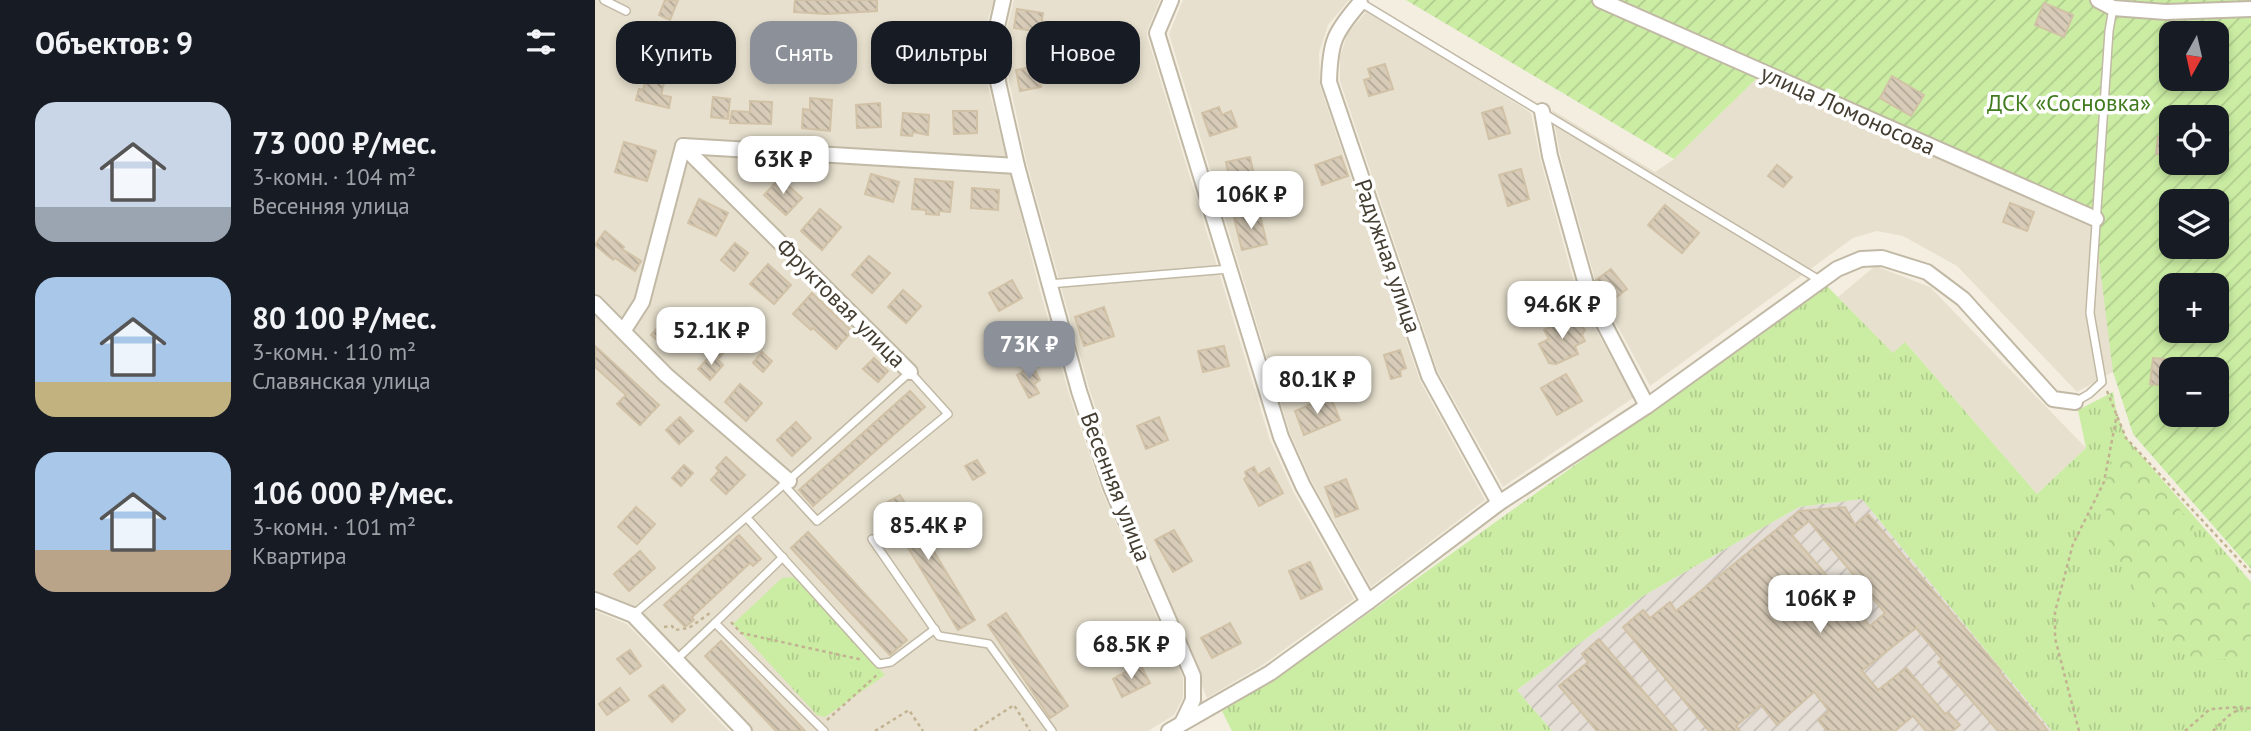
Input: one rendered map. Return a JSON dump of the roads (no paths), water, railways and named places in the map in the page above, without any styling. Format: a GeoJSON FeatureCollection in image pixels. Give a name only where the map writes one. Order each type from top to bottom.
{"type":"FeatureCollection","features":[{"type":"Feature","properties":{"kind":"street","name":"Весенняя улица"},"geometry":{"type":"LineString","coordinates":[[1003,0],[996,30],[998,82],[1017,166],[1049,284],[1111,487],[1193,676],[1193,699],[1176,727]]}},
{"type":"Feature","properties":{"kind":"street"},"geometry":{"type":"LineString","coordinates":[[1171,0],[1157,33],[1280,437],[1303,486],[1368,602]]}},
{"type":"Feature","properties":{"kind":"street","name":"улица Ломоносова"},"geometry":{"type":"LineString","coordinates":[[1600,0],[2096,219]]}},
{"type":"Feature","properties":{"kind":"street"},"geometry":{"type":"LineString","coordinates":[[2098,0],[2166,12],[2251,9]]}},
{"type":"Feature","properties":{"kind":"street","name":"Радужная улица"},"geometry":{"type":"LineString","coordinates":[[1358,2],[1338,28],[1329,55],[1329,82],[1429,376],[1499,503]]}},
{"type":"Feature","properties":{"kind":"street"},"geometry":{"type":"LineString","coordinates":[[1542,111],[1550,156],[1588,295],[1647,406]]}},
{"type":"Feature","properties":{"kind":"street"},"geometry":{"type":"LineString","coordinates":[[624,330],[642,302],[683,146],[1017,166]]}},
{"type":"Feature","properties":{"kind":"street","name":"Фруктовая улица"},"geometry":{"type":"LineString","coordinates":[[683,146],[910,372]]}},
{"type":"Feature","properties":{"kind":"street"},"geometry":{"type":"LineString","coordinates":[[1176,727],[1206,714],[1270,673],[1499,503],[1647,406],[1837,269],[1861,259],[1882,258],[1927,272],[1963,299],[2053,399],[2074,401]]}},
{"type":"Feature","properties":{"kind":"street"},"geometry":{"type":"LineString","coordinates":[[595,303],[666,375],[786,483]]}},
{"type":"Feature","properties":{"kind":"street"},"geometry":{"type":"LineString","coordinates":[[595,600],[633,615],[744,731]]}},
{"type":"Feature","properties":{"kind":"lane"},"geometry":{"type":"LineString","coordinates":[[604,0],[625,11]]}},
{"type":"Feature","properties":{"kind":"lane"},"geometry":{"type":"LineString","coordinates":[[1358,2],[1822,281]]}},
{"type":"Feature","properties":{"kind":"lane"},"geometry":{"type":"LineString","coordinates":[[2074,401],[2089,394],[2102,382],[2090,313],[2113,4]]}},
{"type":"Feature","properties":{"kind":"lane"},"geometry":{"type":"LineString","coordinates":[[1049,284],[1229,269]]}},
{"type":"Feature","properties":{"kind":"lane"},"geometry":{"type":"LineString","coordinates":[[633,615],[747,518],[786,483],[910,372],[948,414],[817,521],[786,483]]}},
{"type":"Feature","properties":{"kind":"lane"},"geometry":{"type":"LineString","coordinates":[[747,518],[879,664],[891,662],[935,629]]}},
{"type":"Feature","properties":{"kind":"lane"},"geometry":{"type":"LineString","coordinates":[[872,538],[939,636],[989,644],[1052,731]]}},
{"type":"Feature","properties":{"kind":"lane"},"geometry":{"type":"LineString","coordinates":[[677,659],[783,557]]}},
{"type":"Feature","properties":{"kind":"lane"},"geometry":{"type":"LineString","coordinates":[[715,623],[821,729]]}},
{"type":"Feature","properties":{"kind":"park label","name":"ДСК «Сосновка»"},"geometry":{"type":"Point","coordinates":[2069,103]}}]}
